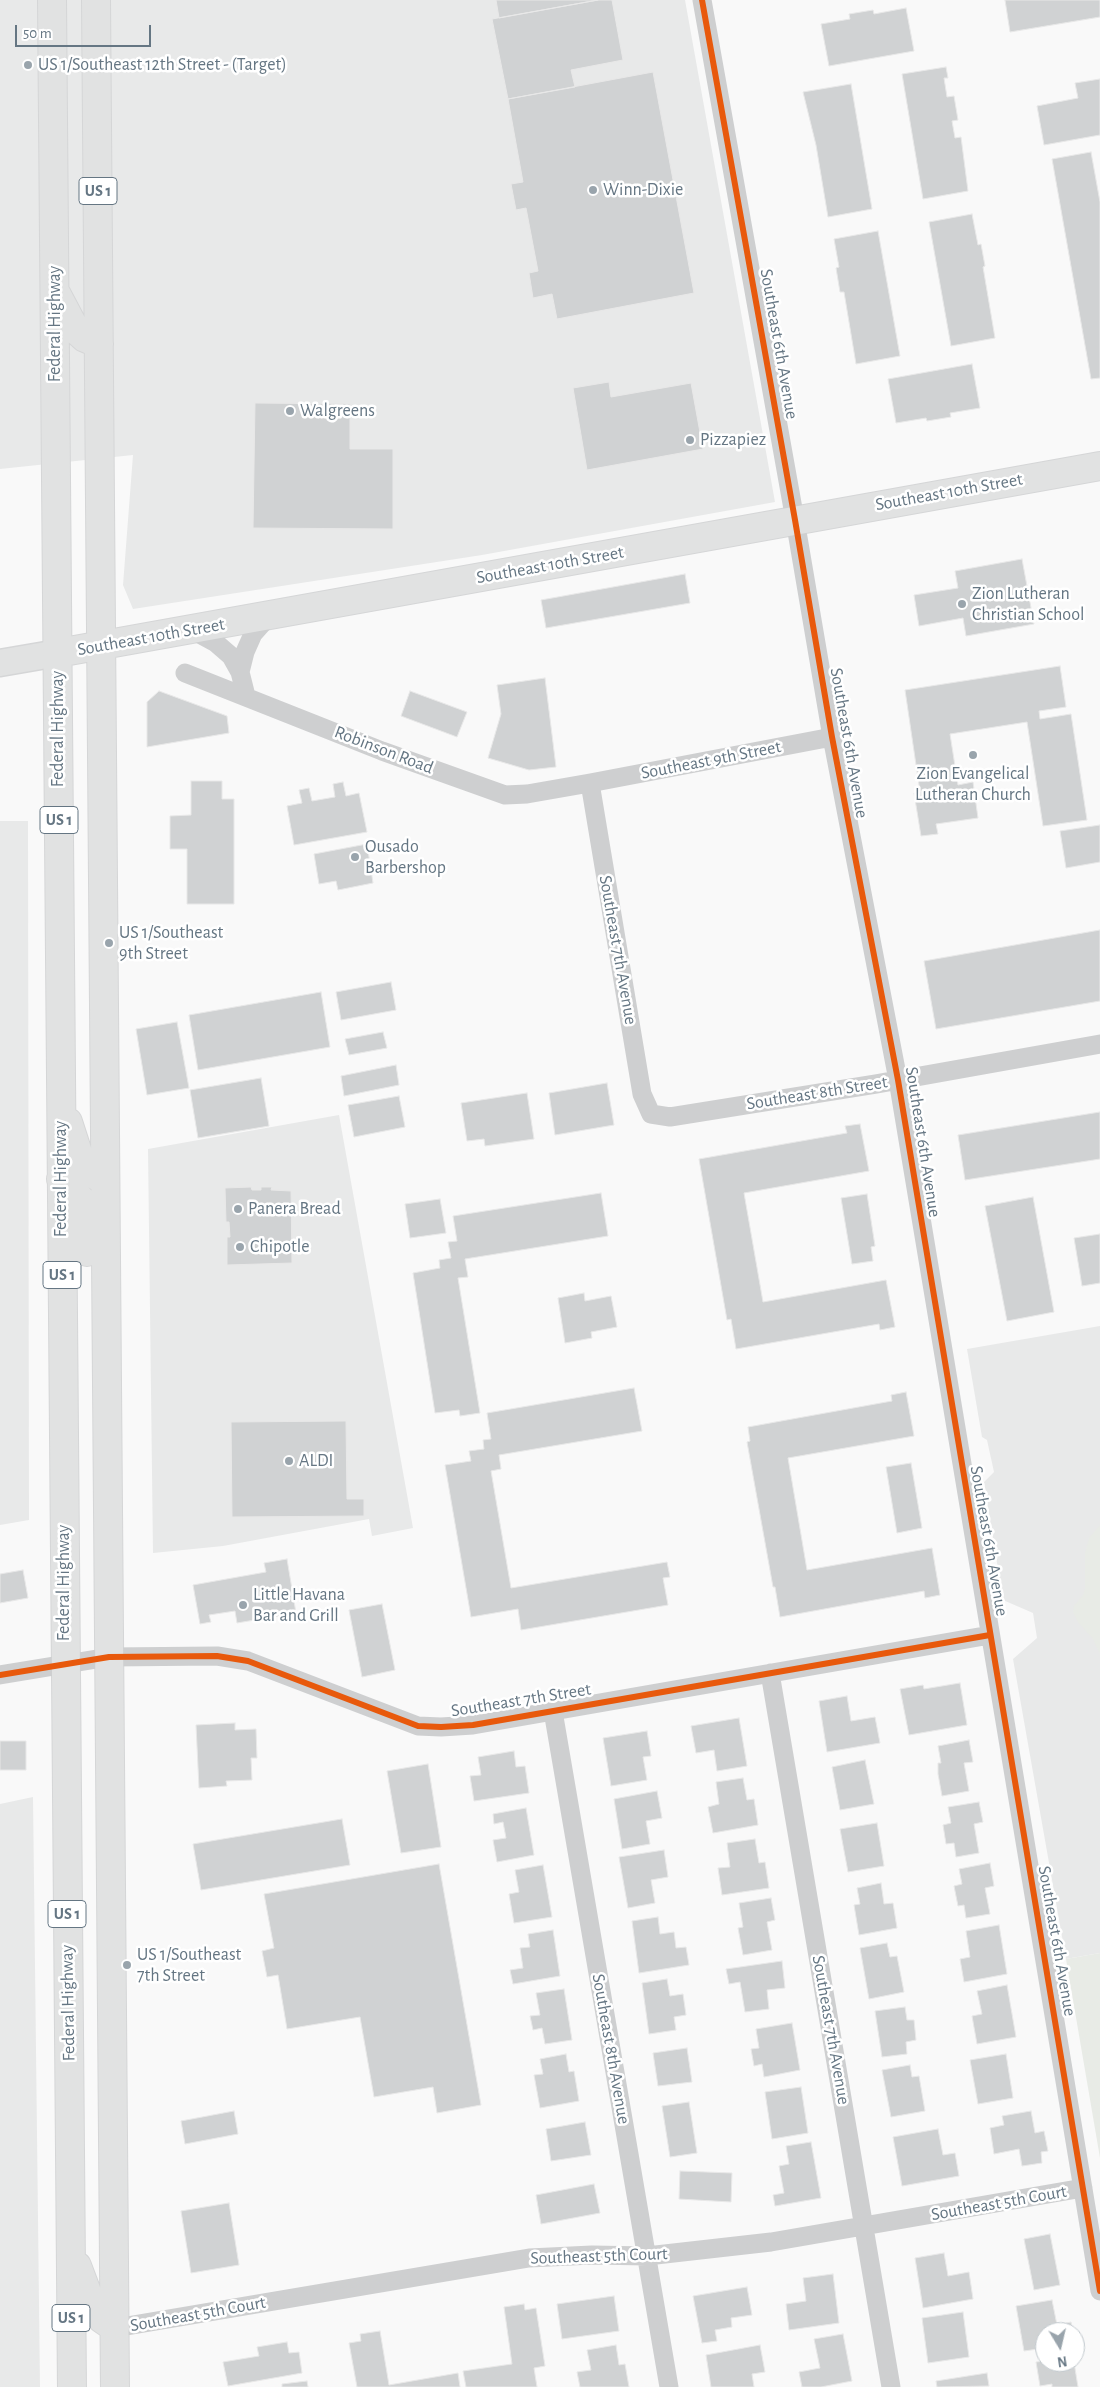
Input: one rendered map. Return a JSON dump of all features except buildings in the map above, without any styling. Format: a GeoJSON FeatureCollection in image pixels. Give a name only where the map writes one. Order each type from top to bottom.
{"type":"FeatureCollection","features":[{"type":"Feature","properties":{"kind":"main road","name":"Federal Highway"},"geometry":{"type":"LineString","coordinates":[[52,0],[70,2248],[79,2382]]}},
{"type":"Feature","properties":{"kind":"main road","name":"US 1"},"geometry":{"type":"LineString","coordinates":[[96,0],[106,1373],[116,2387]]}},
{"type":"Feature","properties":{"kind":"main road"},"geometry":{"type":"LineString","coordinates":[[55,291],[75,329],[85,338],[99,344]]}},
{"type":"Feature","properties":{"kind":"main road","name":"Southeast 10th Street"},"geometry":{"type":"LineString","coordinates":[[58,653],[1100,466]]}},
{"type":"Feature","properties":{"kind":"main road"},"geometry":{"type":"LineString","coordinates":[[61,1102],[79,1156],[90,1172],[105,1181]]}},
{"type":"Feature","properties":{"kind":"main road"},"geometry":{"type":"LineString","coordinates":[[61,1179],[81,1200],[87,1220],[88,1304],[93,1358],[106,1373]]}},
{"type":"Feature","properties":{"kind":"main road"},"geometry":{"type":"LineString","coordinates":[[70,2248],[91,2302],[102,2319],[115,2328]]}},
{"type":"Feature","properties":{"kind":"street","name":"Southeast 6th Avenue"},"geometry":{"type":"LineString","coordinates":[[702,0],[832,737],[898,1080],[1100,2291]]}},
{"type":"Feature","properties":{"kind":"street"},"geometry":{"type":"LineString","coordinates":[[240,672],[245,652],[253,634],[269,616]]}},
{"type":"Feature","properties":{"kind":"street"},"geometry":{"type":"LineString","coordinates":[[192,630],[216,643],[231,656],[240,672],[246,696]]}},
{"type":"Feature","properties":{"kind":"street","name":"Southeast 10th Street"},"geometry":{"type":"LineString","coordinates":[[0,663],[58,653]]}},
{"type":"Feature","properties":{"kind":"street","name":"Robinson Road"},"geometry":{"type":"LineString","coordinates":[[185,673],[382,751],[505,795],[527,794],[590,783]]}},
{"type":"Feature","properties":{"kind":"street","name":"Southeast 9th Street"},"geometry":{"type":"LineString","coordinates":[[590,783],[832,737]]}},
{"type":"Feature","properties":{"kind":"street","name":"Southeast 7th Avenue"},"geometry":{"type":"LineString","coordinates":[[590,783],[642,1094],[651,1114]]}},
{"type":"Feature","properties":{"kind":"street","name":"Southeast 8th Street"},"geometry":{"type":"LineString","coordinates":[[651,1114],[670,1117],[898,1080],[1100,1044]]}},
{"type":"Feature","properties":{"kind":"street","name":"Southeast 7th Street"},"geometry":{"type":"LineString","coordinates":[[0,1675],[109,1656],[217,1656],[248,1661],[418,1726],[441,1728],[553,1711],[990,1635]]}},
{"type":"Feature","properties":{"kind":"street","name":"Southeast 7th Avenue"},"geometry":{"type":"LineString","coordinates":[[770,1673],[891,2387]]}},
{"type":"Feature","properties":{"kind":"street","name":"Southeast 8th Avenue"},"geometry":{"type":"LineString","coordinates":[[553,1711],[669,2387]]}},
{"type":"Feature","properties":{"kind":"street","name":"Southeast 5th Court"},"geometry":{"type":"LineString","coordinates":[[115,2328],[529,2258],[592,2255],[647,2256],[771,2242],[1083,2188]]}},
{"type":"Feature","properties":{"kind":"shaded area"},"geometry":{"type":"Polygon","coordinates":[[[0,0],[685,0],[775,502],[482,555],[133,609],[123,585],[133,455],[0,469],[0,0]]]}},
{"type":"Feature","properties":{"kind":"shaded area"},"geometry":{"type":"Polygon","coordinates":[[[0,821],[28,821],[29,1520],[0,1525],[0,821]]]}},
{"type":"Feature","properties":{"kind":"shaded area"},"geometry":{"type":"Polygon","coordinates":[[[339,1115],[413,1528],[372,1536],[369,1519],[223,1546],[153,1553],[148,1149],[339,1115]]]}},
{"type":"Feature","properties":{"kind":"shaded area"},"geometry":{"type":"Polygon","coordinates":[[[1100,1326],[1100,1953],[1066,1959],[1013,1659],[1037,1638],[1033,1613],[1003,1600],[984,1482],[994,1472],[987,1440],[982,1437],[967,1349],[1100,1326]]]}},
{"type":"Feature","properties":{"kind":"shaded area"},"geometry":{"type":"Polygon","coordinates":[[[1100,1525],[1100,1654],[1093,1639],[1078,1622],[1073,1612],[1074,1606],[1083,1595],[1085,1588],[1085,1553],[1089,1538],[1100,1525]]]}},
{"type":"Feature","properties":{"kind":"shaded area"},"geometry":{"type":"Polygon","coordinates":[[[33,1797],[40,2387],[0,2387],[0,1804],[33,1797]]]}},
{"type":"Feature","properties":{"kind":"shaded area"},"geometry":{"type":"Polygon","coordinates":[[[1100,1953],[1100,2158],[1066,1959],[1100,1953]]]}},
{"type":"Feature","properties":{"kind":"cycle path"},"geometry":{"type":"LineString","coordinates":[[702,0],[832,737],[898,1080],[1100,2291]]}},
{"type":"Feature","properties":{"kind":"cycle path"},"geometry":{"type":"LineString","coordinates":[[0,1675],[109,1657],[217,1656],[248,1661],[418,1726],[441,1727],[473,1725],[990,1635]]}},
{"type":"Feature","properties":{"kind":"place","name":"US 1/Southeast 12th Street - (Target)"},"geometry":{"type":"Point","coordinates":[28,65]}},
{"type":"Feature","properties":{"kind":"place","name":"Winn-Dixie"},"geometry":{"type":"Point","coordinates":[593,190]}},
{"type":"Feature","properties":{"kind":"place","name":"Walgreens"},"geometry":{"type":"Point","coordinates":[290,411]}},
{"type":"Feature","properties":{"kind":"place","name":"Pizzapiez"},"geometry":{"type":"Point","coordinates":[690,440]}},
{"type":"Feature","properties":{"kind":"place","name":"Zion Lutheran Christian School"},"geometry":{"type":"Point","coordinates":[962,604]}},
{"type":"Feature","properties":{"kind":"place","name":"Zion Evangelical Lutheran Church"},"geometry":{"type":"Point","coordinates":[973,755]}},
{"type":"Feature","properties":{"kind":"place","name":"Ousado Barbershop"},"geometry":{"type":"Point","coordinates":[355,857]}},
{"type":"Feature","properties":{"kind":"place","name":"US 1/Southeast 9th Street"},"geometry":{"type":"Point","coordinates":[109,943]}},
{"type":"Feature","properties":{"kind":"place","name":"Panera Bread"},"geometry":{"type":"Point","coordinates":[238,1209]}},
{"type":"Feature","properties":{"kind":"place","name":"Chipotle"},"geometry":{"type":"Point","coordinates":[240,1247]}},
{"type":"Feature","properties":{"kind":"place","name":"ALDI"},"geometry":{"type":"Point","coordinates":[289,1461]}},
{"type":"Feature","properties":{"kind":"place","name":"Little Havana Bar and Grill"},"geometry":{"type":"Point","coordinates":[243,1605]}},
{"type":"Feature","properties":{"kind":"place","name":"US 1/Southeast 7th Street"},"geometry":{"type":"Point","coordinates":[127,1965]}}]}
